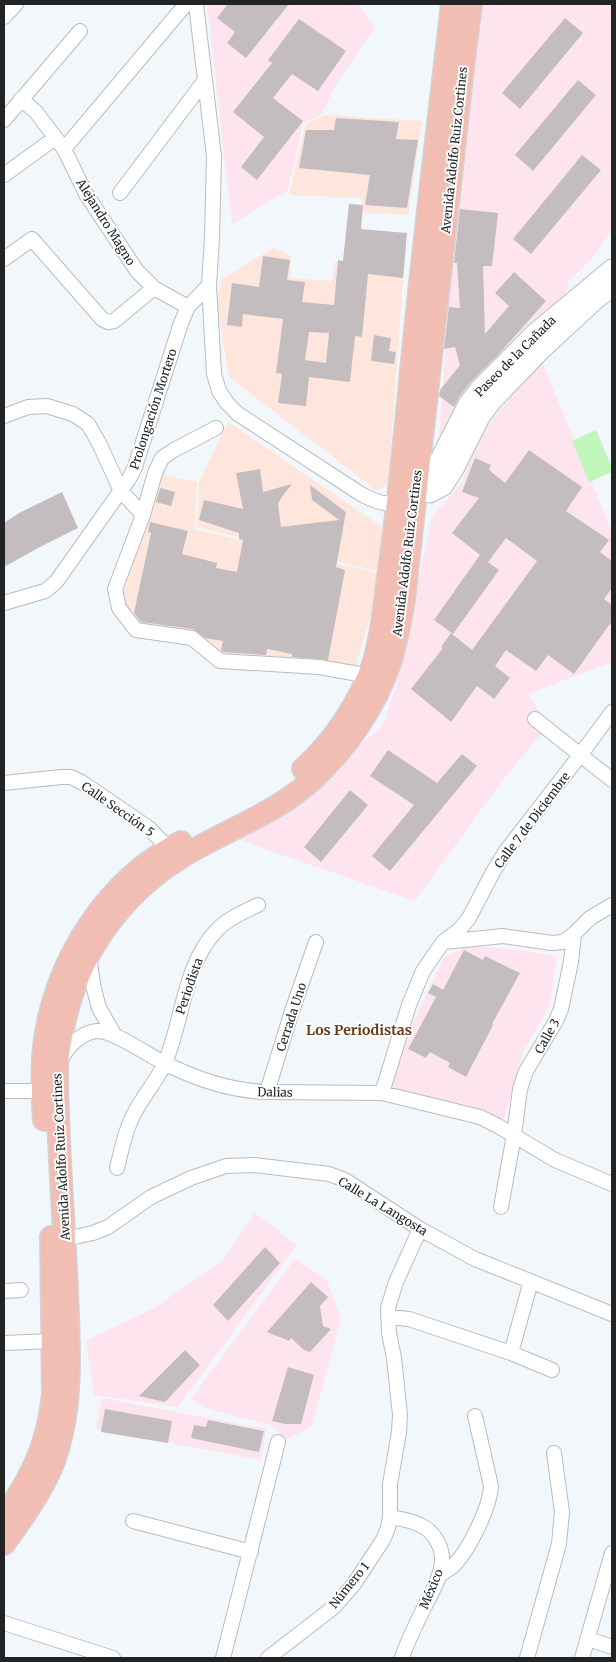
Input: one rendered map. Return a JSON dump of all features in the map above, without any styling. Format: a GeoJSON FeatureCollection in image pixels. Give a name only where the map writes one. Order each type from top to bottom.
{"type":"FeatureCollection","features":[{"type":"Feature","properties":{"kind":"main road","name":"Avenida Adolfo Ruiz Cortines"},"geometry":{"type":"LineString","coordinates":[[4,1518],[19,1496],[33,1469],[50,1420],[53,1394],[50,1091],[57,1065],[62,1030],[72,994],[89,955],[107,925],[130,898],[152,878],[180,858],[283,803],[310,782],[338,754],[361,722],[376,677],[397,637],[404,600],[416,489],[454,68],[452,4]]}},
{"type":"Feature","properties":{"kind":"main road","name":"Avenida Adolfo Ruiz Cortines"},"geometry":{"type":"LineString","coordinates":[[376,677],[373,662],[381,627],[399,502],[414,340],[454,68],[472,4]]}},
{"type":"Feature","properties":{"kind":"main road","name":"Avenida Adolfo Ruiz Cortines"},"geometry":{"type":"LineString","coordinates":[[4,1544],[46,1479],[58,1451],[68,1396],[68,1321],[64,1239],[44,1041],[56,990],[76,946],[97,913],[121,886],[168,848],[261,800],[286,784],[314,759],[338,730],[361,693],[376,677]]}},
{"type":"Feature","properties":{"kind":"street"},"geometry":{"type":"LineString","coordinates":[[4,17],[16,4]]}},
{"type":"Feature","properties":{"kind":"street"},"geometry":{"type":"LineString","coordinates":[[64,149],[186,4]]}},
{"type":"Feature","properties":{"kind":"street"},"geometry":{"type":"LineString","coordinates":[[196,4],[214,156],[209,285],[214,374],[219,391],[238,414],[376,502],[399,502],[416,489]]}},
{"type":"Feature","properties":{"kind":"street"},"geometry":{"type":"LineString","coordinates":[[4,120],[80,32]]}},
{"type":"Feature","properties":{"kind":"street"},"geometry":{"type":"LineString","coordinates":[[120,194],[205,80]]}},
{"type":"Feature","properties":{"kind":"street","name":"Alejandro Magno"},"geometry":{"type":"LineString","coordinates":[[21,99],[36,112],[64,149],[86,194],[137,271],[154,288],[188,307]]}},
{"type":"Feature","properties":{"kind":"street"},"geometry":{"type":"LineString","coordinates":[[4,175],[55,138]]}},
{"type":"Feature","properties":{"kind":"street"},"geometry":{"type":"LineString","coordinates":[[4,259],[32,239],[102,319],[108,322],[114,321],[154,288]]}},
{"type":"Feature","properties":{"kind":"street","name":"Paseo de la Cañada"},"geometry":{"type":"LineString","coordinates":[[416,489],[430,477],[468,404],[479,390],[534,334],[612,269]]}},
{"type":"Feature","properties":{"kind":"street","name":"Prolongación Mortero"},"geometry":{"type":"LineString","coordinates":[[4,603],[45,591],[56,582],[121,491],[135,467],[181,323],[188,307],[209,285]]}},
{"type":"Feature","properties":{"kind":"street","name":"Paseo de la Cañada"},"geometry":{"type":"LineString","coordinates":[[416,489],[430,493],[443,486],[454,469],[480,417],[492,401],[541,350],[595,300],[612,287]]}},
{"type":"Feature","properties":{"kind":"street"},"geometry":{"type":"LineString","coordinates":[[4,416],[28,407],[47,406],[73,414],[88,424],[121,491],[143,515]]}},
{"type":"Feature","properties":{"kind":"street"},"geometry":{"type":"LineString","coordinates":[[216,428],[162,458],[155,472],[143,515],[115,589],[119,608],[136,630],[192,638],[220,661],[319,667],[376,677]]}},
{"type":"Feature","properties":{"kind":"street","name":"Calle 7 de Diciembre"},"geometry":{"type":"LineString","coordinates":[[382,1093],[409,1005],[423,972],[443,942],[469,918],[506,851],[612,712]]}},
{"type":"Feature","properties":{"kind":"street"},"geometry":{"type":"LineString","coordinates":[[535,719],[612,780]]}},
{"type":"Feature","properties":{"kind":"street","name":"Calle Sección 5"},"geometry":{"type":"LineString","coordinates":[[4,783],[71,777],[83,783],[149,828],[168,848]]}},
{"type":"Feature","properties":{"kind":"street","name":"Periodista"},"geometry":{"type":"LineString","coordinates":[[118,1168],[127,1130],[135,1110],[165,1063],[201,951],[216,931],[233,917],[258,905]]}},
{"type":"Feature","properties":{"kind":"street"},"geometry":{"type":"LineString","coordinates":[[443,942],[504,936],[552,944],[563,942],[590,918],[612,905]]}},
{"type":"Feature","properties":{"kind":"street","name":"Calle 3"},"geometry":{"type":"LineString","coordinates":[[514,1135],[520,1089],[526,1071],[556,1022],[561,1009],[571,962],[574,934]]}},
{"type":"Feature","properties":{"kind":"street","name":"Cerrada Uno"},"geometry":{"type":"LineString","coordinates":[[267,1092],[316,942]]}},
{"type":"Feature","properties":{"kind":"street"},"geometry":{"type":"LineString","coordinates":[[89,955],[98,1008],[114,1034]]}},
{"type":"Feature","properties":{"kind":"street","name":"Dalias"},"geometry":{"type":"LineString","coordinates":[[57,1065],[74,1042],[85,1034],[98,1031],[114,1034],[165,1063],[200,1079],[223,1086],[252,1092],[382,1093],[480,1117],[555,1160],[611,1179]]}},
{"type":"Feature","properties":{"kind":"street"},"geometry":{"type":"LineString","coordinates":[[4,1091],[50,1091]]}},
{"type":"Feature","properties":{"kind":"street"},"geometry":{"type":"LineString","coordinates":[[501,1207],[514,1135]]}},
{"type":"Feature","properties":{"kind":"street","name":"Calle La Langosta"},"geometry":{"type":"LineString","coordinates":[[64,1239],[93,1233],[108,1227],[151,1197],[191,1178],[226,1166],[254,1165],[328,1174],[345,1180],[420,1229],[489,1265],[612,1314]]}},
{"type":"Feature","properties":{"kind":"street","name":"Número 1"},"geometry":{"type":"LineString","coordinates":[[268,1658],[334,1607],[354,1584],[383,1540],[388,1528],[390,1484],[400,1415],[388,1308],[396,1282],[420,1229]]}},
{"type":"Feature","properties":{"kind":"street"},"geometry":{"type":"LineString","coordinates":[[511,1353],[531,1281]]}},
{"type":"Feature","properties":{"kind":"street"},"geometry":{"type":"LineString","coordinates":[[4,1291],[21,1290]]}},
{"type":"Feature","properties":{"kind":"street"},"geometry":{"type":"LineString","coordinates":[[388,1317],[409,1319],[511,1353],[552,1370]]}},
{"type":"Feature","properties":{"kind":"street"},"geometry":{"type":"LineString","coordinates":[[4,1344],[52,1341]]}},
{"type":"Feature","properties":{"kind":"street"},"geometry":{"type":"LineString","coordinates":[[439,1576],[454,1565],[464,1553],[487,1507],[490,1496],[491,1486],[474,1416]]}},
{"type":"Feature","properties":{"kind":"street"},"geometry":{"type":"LineString","coordinates":[[223,1658],[278,1442]]}},
{"type":"Feature","properties":{"kind":"street"},"geometry":{"type":"LineString","coordinates":[[527,1658],[559,1544],[562,1512],[554,1453]]}},
{"type":"Feature","properties":{"kind":"street","name":"México"},"geometry":{"type":"LineString","coordinates":[[390,1517],[422,1525],[436,1539],[441,1550],[442,1562],[439,1576],[407,1642],[402,1658]]}},
{"type":"Feature","properties":{"kind":"street"},"geometry":{"type":"LineString","coordinates":[[133,1521],[251,1552]]}},
{"type":"Feature","properties":{"kind":"street"},"geometry":{"type":"LineString","coordinates":[[582,1658],[608,1580],[612,1553]]}},
{"type":"Feature","properties":{"kind":"street"},"geometry":{"type":"LineString","coordinates":[[4,1623],[113,1658]]}},
{"type":"Feature","properties":{"kind":"street"},"geometry":{"type":"LineString","coordinates":[[588,1639],[612,1647]]}},
{"type":"Feature","properties":{"kind":"shaded area"},"geometry":{"type":"Polygon","coordinates":[[[207,4],[358,4],[375,27],[334,88],[322,114],[303,123],[288,190],[232,224],[207,4]]]}},
{"type":"Feature","properties":{"kind":"shaded area"},"geometry":{"type":"Polygon","coordinates":[[[471,4],[612,4],[612,230],[593,258],[569,280],[563,300],[439,436],[471,4]]]}},
{"type":"Feature","properties":{"kind":"shaded area"},"geometry":{"type":"Polygon","coordinates":[[[325,115],[422,121],[408,215],[361,212],[363,198],[289,195],[305,125],[325,115]]]}},
{"type":"Feature","properties":{"kind":"shaded area"},"geometry":{"type":"Polygon","coordinates":[[[351,237],[406,241],[388,484],[377,491],[229,377],[217,306],[221,279],[274,248],[291,256],[290,278],[332,281],[334,262],[345,263],[351,237]]]}},
{"type":"Feature","properties":{"kind":"shaded area"},"geometry":{"type":"Polygon","coordinates":[[[541,359],[612,532],[612,662],[528,694],[549,724],[502,781],[415,901],[236,839],[382,727],[395,689],[432,517],[462,482],[481,434],[541,359]]]}},
{"type":"Feature","properties":{"kind":"shaded area"},"geometry":{"type":"Polygon","coordinates":[[[228,422],[385,529],[377,571],[197,527],[199,482],[228,422]]]}},
{"type":"Feature","properties":{"kind":"shaded area"},"geometry":{"type":"Polygon","coordinates":[[[160,474],[197,482],[195,529],[382,574],[355,669],[221,660],[193,637],[136,628],[117,589],[160,474]]]}},
{"type":"Feature","properties":{"kind":"shaded area"},"geometry":{"type":"Polygon","coordinates":[[[468,946],[516,949],[557,957],[550,1005],[523,1052],[504,1119],[392,1088],[404,1043],[444,957],[468,946]]]}},
{"type":"Feature","properties":{"kind":"shaded area"},"geometry":{"type":"Polygon","coordinates":[[[255,1213],[297,1245],[178,1407],[94,1395],[86,1340],[153,1309],[223,1260],[255,1213]]]}},
{"type":"Feature","properties":{"kind":"shaded area"},"geometry":{"type":"Polygon","coordinates":[[[295,1258],[327,1280],[341,1319],[312,1425],[287,1440],[271,1425],[205,1408],[191,1399],[295,1258]]]}},
{"type":"Feature","properties":{"kind":"shaded area"},"geometry":{"type":"Polygon","coordinates":[[[102,1398],[267,1429],[261,1460],[96,1429],[102,1398]]]}},
{"type":"Feature","properties":{"kind":"green space"},"geometry":{"type":"Polygon","coordinates":[[[596,430],[612,472],[589,482],[572,441],[596,430]]]}},
{"type":"Feature","properties":{"kind":"building"},"geometry":{"type":"Polygon","coordinates":[[[228,4],[289,4],[246,58],[227,43],[235,32],[217,18],[228,4]]]}},
{"type":"Feature","properties":{"kind":"building"},"geometry":{"type":"Polygon","coordinates":[[[565,18],[583,33],[520,109],[502,93],[565,18]]]}},
{"type":"Feature","properties":{"kind":"building"},"geometry":{"type":"Polygon","coordinates":[[[299,19],[346,51],[318,91],[292,74],[273,98],[303,121],[257,180],[241,167],[264,137],[233,112],[272,63],[268,60],[299,19]]]}},
{"type":"Feature","properties":{"kind":"building"},"geometry":{"type":"Polygon","coordinates":[[[578,80],[596,95],[533,171],[515,155],[578,80]]]}},
{"type":"Feature","properties":{"kind":"building"},"geometry":{"type":"Polygon","coordinates":[[[336,118],[399,122],[396,139],[418,140],[407,208],[365,205],[370,175],[299,168],[306,130],[334,130],[336,118]]]}},
{"type":"Feature","properties":{"kind":"building"},"geometry":{"type":"Polygon","coordinates":[[[582,155],[601,170],[531,254],[513,239],[582,155]]]}},
{"type":"Feature","properties":{"kind":"building"},"geometry":{"type":"Polygon","coordinates":[[[349,204],[363,205],[361,229],[407,233],[403,278],[368,274],[362,337],[355,336],[350,382],[309,377],[306,406],[278,403],[282,374],[276,373],[283,319],[243,314],[242,327],[227,325],[232,283],[259,287],[263,256],[290,260],[287,280],[305,282],[302,302],[334,305],[338,260],[343,261],[349,204]],[[309,332],[305,360],[326,363],[329,333],[309,332]]]}},
{"type":"Feature","properties":{"kind":"building"},"geometry":{"type":"Polygon","coordinates":[[[460,209],[498,213],[492,266],[483,266],[485,334],[509,306],[495,293],[514,272],[546,301],[498,355],[470,383],[454,407],[439,396],[440,390],[460,365],[455,347],[444,349],[449,307],[460,308],[457,263],[454,263],[460,209]]]}},
{"type":"Feature","properties":{"kind":"building"},"geometry":{"type":"Polygon","coordinates":[[[374,335],[391,338],[389,351],[396,352],[394,364],[371,361],[374,335]]]}},
{"type":"Feature","properties":{"kind":"building"},"geometry":{"type":"Polygon","coordinates":[[[529,450],[582,487],[566,511],[609,540],[600,552],[612,561],[612,588],[604,599],[612,605],[612,621],[574,674],[548,655],[536,671],[506,650],[495,666],[510,678],[494,699],[477,686],[451,722],[411,689],[443,648],[441,647],[451,633],[472,650],[537,561],[506,538],[488,562],[499,570],[453,634],[434,620],[480,555],[452,533],[479,498],[462,492],[475,458],[491,465],[489,470],[505,483],[529,450]]]}},
{"type":"Feature","properties":{"kind":"building"},"geometry":{"type":"Polygon","coordinates":[[[260,469],[263,492],[292,484],[278,504],[281,527],[339,520],[312,500],[310,485],[346,512],[336,567],[345,570],[328,660],[292,657],[292,654],[267,649],[266,655],[223,652],[221,650],[223,641],[205,638],[193,629],[141,622],[134,613],[151,533],[148,532],[150,522],[188,531],[182,554],[217,563],[216,568],[237,572],[243,540],[239,539],[239,533],[199,520],[204,500],[243,509],[236,473],[260,469]]]}},
{"type":"Feature","properties":{"kind":"building"},"geometry":{"type":"Polygon","coordinates":[[[160,488],[175,492],[171,506],[156,502],[160,488]]]}},
{"type":"Feature","properties":{"kind":"building"},"geometry":{"type":"Polygon","coordinates":[[[62,492],[78,528],[4,567],[4,523],[19,513],[62,492]]]}},
{"type":"Feature","properties":{"kind":"building"},"geometry":{"type":"Polygon","coordinates":[[[388,750],[437,783],[462,754],[477,766],[390,871],[372,856],[414,805],[370,776],[388,750]]]}},
{"type":"Feature","properties":{"kind":"building"},"geometry":{"type":"Polygon","coordinates":[[[350,790],[368,805],[321,862],[304,847],[350,790]]]}},
{"type":"Feature","properties":{"kind":"building"},"geometry":{"type":"Polygon","coordinates":[[[464,950],[483,960],[485,956],[520,973],[466,1077],[448,1067],[450,1063],[430,1052],[426,1058],[408,1049],[436,997],[428,993],[433,984],[443,990],[464,950]]]}},
{"type":"Feature","properties":{"kind":"building"},"geometry":{"type":"Polygon","coordinates":[[[265,1247],[280,1263],[228,1321],[213,1305],[265,1247]]]}},
{"type":"Feature","properties":{"kind":"building"},"geometry":{"type":"Polygon","coordinates":[[[311,1282],[328,1297],[320,1306],[323,1326],[331,1329],[310,1352],[304,1350],[291,1338],[289,1341],[267,1332],[311,1282]]]}},
{"type":"Feature","properties":{"kind":"building"},"geometry":{"type":"Polygon","coordinates":[[[185,1350],[200,1365],[165,1402],[139,1396],[185,1350]]]}},
{"type":"Feature","properties":{"kind":"building"},"geometry":{"type":"Polygon","coordinates":[[[288,1367],[314,1375],[301,1424],[285,1424],[272,1421],[288,1367]]]}},
{"type":"Feature","properties":{"kind":"building"},"geometry":{"type":"Polygon","coordinates":[[[105,1409],[172,1421],[168,1443],[101,1432],[105,1409]]]}},
{"type":"Feature","properties":{"kind":"building"},"geometry":{"type":"Polygon","coordinates":[[[208,1420],[264,1431],[259,1452],[191,1438],[194,1425],[206,1427],[208,1420]]]}},
{"type":"Feature","properties":{"kind":"district","name":"Los Periodistas"},"geometry":{"type":"Point","coordinates":[359,1030]}}]}
